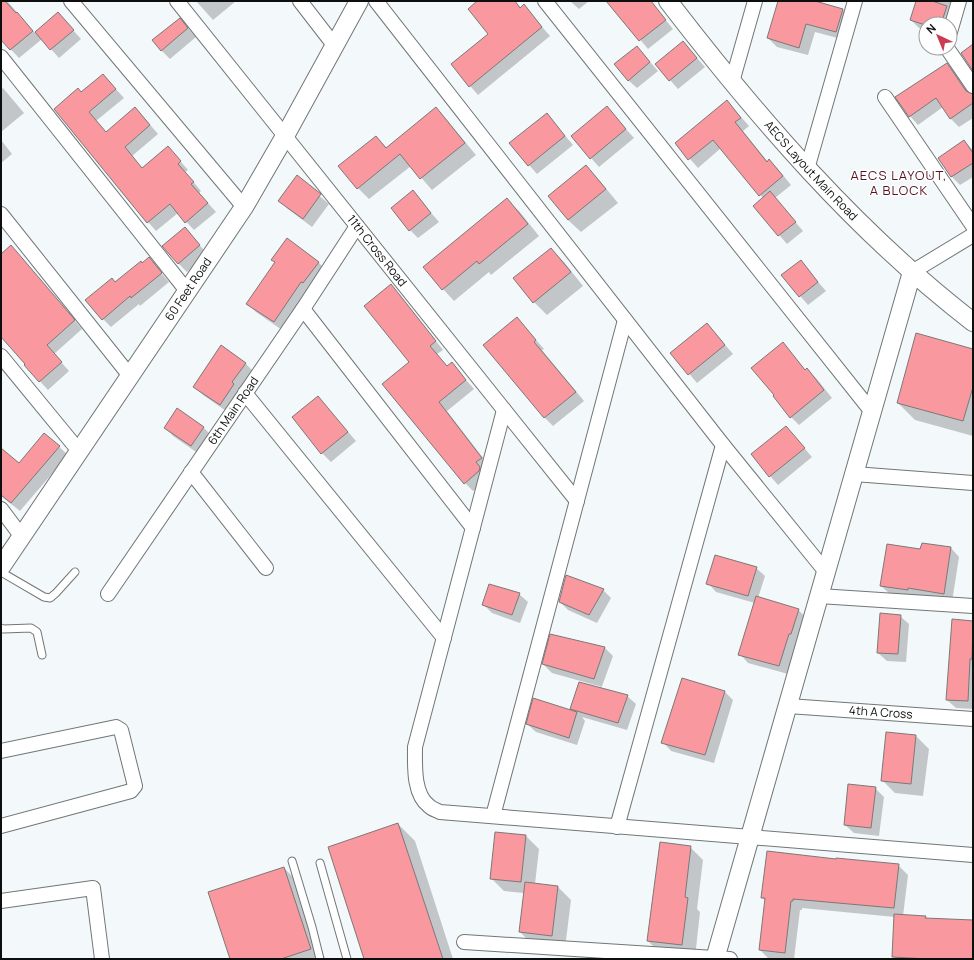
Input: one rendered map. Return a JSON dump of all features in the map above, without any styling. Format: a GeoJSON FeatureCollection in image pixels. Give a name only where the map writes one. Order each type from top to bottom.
{"type":"FeatureCollection","features":[{"type":"Feature","properties":{"kind":"street"},"geometry":{"type":"LineString","coordinates":[[72,1],[244,207]]}},
{"type":"Feature","properties":{"kind":"street","name":"11th Cross Road"},"geometry":{"type":"LineString","coordinates":[[176,1],[577,501]]}},
{"type":"Feature","properties":{"kind":"street"},"geometry":{"type":"LineString","coordinates":[[300,1],[334,45]]}},
{"type":"Feature","properties":{"kind":"street","name":"60 Feet Road"},"geometry":{"type":"LineString","coordinates":[[1,567],[244,207],[359,1]]}},
{"type":"Feature","properties":{"kind":"street"},"geometry":{"type":"LineString","coordinates":[[376,1],[723,445],[826,572]]}},
{"type":"Feature","properties":{"kind":"street"},"geometry":{"type":"LineString","coordinates":[[545,1],[872,412]]}},
{"type":"Feature","properties":{"kind":"street","name":"AECS Layout Main Road"},"geometry":{"type":"LineString","coordinates":[[668,1],[732,82],[808,168],[862,224],[912,272],[944,300],[973,322]]}},
{"type":"Feature","properties":{"kind":"street"},"geometry":{"type":"LineString","coordinates":[[732,82],[754,1]]}},
{"type":"Feature","properties":{"kind":"street"},"geometry":{"type":"LineString","coordinates":[[808,168],[855,1]]}},
{"type":"Feature","properties":{"kind":"street"},"geometry":{"type":"LineString","coordinates":[[955,16],[959,1]]}},
{"type":"Feature","properties":{"kind":"street"},"geometry":{"type":"LineString","coordinates":[[952,56],[973,86]]}},
{"type":"Feature","properties":{"kind":"street"},"geometry":{"type":"LineString","coordinates":[[1,57],[187,291]]}},
{"type":"Feature","properties":{"kind":"street"},"geometry":{"type":"LineString","coordinates":[[885,97],[973,226]]}},
{"type":"Feature","properties":{"kind":"street"},"geometry":{"type":"LineString","coordinates":[[1,214],[130,376]]}},
{"type":"Feature","properties":{"kind":"street","name":"6th Main Road"},"geometry":{"type":"LineString","coordinates":[[108,594],[303,309],[357,226]]}},
{"type":"Feature","properties":{"kind":"street"},"geometry":{"type":"LineString","coordinates":[[464,942],[720,959],[750,838],[912,272],[973,235]]}},
{"type":"Feature","properties":{"kind":"street"},"geometry":{"type":"LineString","coordinates":[[303,309],[473,528]]}},
{"type":"Feature","properties":{"kind":"street"},"geometry":{"type":"LineString","coordinates":[[493,816],[625,320]]}},
{"type":"Feature","properties":{"kind":"street"},"geometry":{"type":"LineString","coordinates":[[1,356],[79,451]]}},
{"type":"Feature","properties":{"kind":"street"},"geometry":{"type":"LineString","coordinates":[[245,393],[444,638]]}},
{"type":"Feature","properties":{"kind":"street"},"geometry":{"type":"LineString","coordinates":[[504,410],[415,747],[415,765],[418,789],[423,800],[429,807],[440,812],[973,855]]}},
{"type":"Feature","properties":{"kind":"street"},"geometry":{"type":"LineString","coordinates":[[618,827],[723,445]]}},
{"type":"Feature","properties":{"kind":"street"},"geometry":{"type":"LineString","coordinates":[[191,472],[266,568]]}},
{"type":"Feature","properties":{"kind":"street"},"geometry":{"type":"LineString","coordinates":[[854,474],[973,483]]}},
{"type":"Feature","properties":{"kind":"street"},"geometry":{"type":"LineString","coordinates":[[1,509],[22,537]]}},
{"type":"Feature","properties":{"kind":"street"},"geometry":{"type":"LineString","coordinates":[[819,596],[973,606]]}},
{"type":"Feature","properties":{"kind":"street","name":"4th A Cross"},"geometry":{"type":"LineString","coordinates":[[788,706],[973,719]]}},
{"type":"Feature","properties":{"kind":"street"},"geometry":{"type":"LineString","coordinates":[[1,751],[116,727],[121,730],[135,786],[131,791],[1,826]]}},
{"type":"Feature","properties":{"kind":"street"},"geometry":{"type":"LineString","coordinates":[[1,901],[93,888],[102,959]]}},
{"type":"Feature","properties":{"kind":"lane"},"geometry":{"type":"LineString","coordinates":[[1,572],[44,597],[50,598],[75,572]]}},
{"type":"Feature","properties":{"kind":"lane"},"geometry":{"type":"LineString","coordinates":[[1,628],[32,628],[37,632],[42,655]]}},
{"type":"Feature","properties":{"kind":"lane"},"geometry":{"type":"LineString","coordinates":[[292,861],[320,959]]}},
{"type":"Feature","properties":{"kind":"lane"},"geometry":{"type":"LineString","coordinates":[[320,863],[347,959]]}},
{"type":"Feature","properties":{"kind":"building"},"geometry":{"type":"Polygon","coordinates":[[[1,1],[5,1],[16,13],[17,12],[33,31],[10,50],[1,40],[1,1]]]}},
{"type":"Feature","properties":{"kind":"building"},"geometry":{"type":"Polygon","coordinates":[[[477,1],[515,1],[520,8],[524,4],[542,27],[469,87],[451,64],[488,34],[468,9],[477,1]]]}},
{"type":"Feature","properties":{"kind":"building"},"geometry":{"type":"Polygon","coordinates":[[[606,1],[651,1],[666,20],[639,41],[606,1]]]}},
{"type":"Feature","properties":{"kind":"building"},"geometry":{"type":"Polygon","coordinates":[[[778,1],[815,1],[843,9],[836,32],[806,24],[799,48],[767,38],[778,1]]]}},
{"type":"Feature","properties":{"kind":"building"},"geometry":{"type":"Polygon","coordinates":[[[916,1],[932,1],[947,6],[944,16],[918,16],[918,23],[910,20],[916,1]]]}},
{"type":"Feature","properties":{"kind":"building"},"geometry":{"type":"Polygon","coordinates":[[[58,12],[74,30],[50,50],[35,32],[58,12]]]}},
{"type":"Feature","properties":{"kind":"building"},"geometry":{"type":"Polygon","coordinates":[[[180,18],[188,28],[161,51],[152,40],[180,18]]]}},
{"type":"Feature","properties":{"kind":"building"},"geometry":{"type":"Polygon","coordinates":[[[683,41],[697,58],[669,81],[655,64],[683,41]]]}},
{"type":"Feature","properties":{"kind":"building"},"geometry":{"type":"Polygon","coordinates":[[[973,44],[973,71],[961,53],[973,44]]]}},
{"type":"Feature","properties":{"kind":"building"},"geometry":{"type":"Polygon","coordinates":[[[637,46],[650,62],[628,81],[614,64],[637,46]]]}},
{"type":"Feature","properties":{"kind":"building"},"geometry":{"type":"Polygon","coordinates":[[[947,63],[966,91],[973,94],[973,103],[950,119],[936,98],[909,117],[895,97],[947,63]]]}},
{"type":"Feature","properties":{"kind":"building"},"geometry":{"type":"Polygon","coordinates":[[[103,74],[116,89],[89,112],[106,132],[135,107],[150,125],[125,147],[142,168],[168,146],[181,161],[178,164],[194,182],[191,184],[208,203],[185,223],[170,204],[147,223],[54,109],[78,88],[81,92],[103,74]]]}},
{"type":"Feature","properties":{"kind":"building"},"geometry":{"type":"Polygon","coordinates":[[[727,100],[741,118],[735,122],[767,162],[769,159],[783,176],[759,196],[713,140],[688,160],[675,143],[727,100]]]}},
{"type":"Feature","properties":{"kind":"building"},"geometry":{"type":"Polygon","coordinates":[[[607,106],[626,129],[590,159],[571,136],[607,106]]]}},
{"type":"Feature","properties":{"kind":"building"},"geometry":{"type":"Polygon","coordinates":[[[436,107],[465,143],[420,179],[400,154],[357,189],[338,166],[376,136],[386,148],[436,107]]]}},
{"type":"Feature","properties":{"kind":"building"},"geometry":{"type":"Polygon","coordinates":[[[547,113],[565,136],[528,166],[509,143],[547,113]]]}},
{"type":"Feature","properties":{"kind":"building"},"geometry":{"type":"Polygon","coordinates":[[[964,140],[973,153],[973,163],[951,177],[938,158],[964,140]]]}},
{"type":"Feature","properties":{"kind":"building"},"geometry":{"type":"Polygon","coordinates":[[[586,165],[606,189],[568,220],[548,196],[586,165]]]}},
{"type":"Feature","properties":{"kind":"building"},"geometry":{"type":"Polygon","coordinates":[[[297,175],[321,194],[303,219],[278,201],[297,175]]]}},
{"type":"Feature","properties":{"kind":"building"},"geometry":{"type":"Polygon","coordinates":[[[413,190],[431,213],[409,231],[391,208],[413,190]]]}},
{"type":"Feature","properties":{"kind":"building"},"geometry":{"type":"Polygon","coordinates":[[[770,191],[796,222],[778,236],[753,206],[770,191]]]}},
{"type":"Feature","properties":{"kind":"building"},"geometry":{"type":"Polygon","coordinates":[[[507,198],[528,224],[479,264],[477,261],[442,290],[423,267],[507,198]]]}},
{"type":"Feature","properties":{"kind":"building"},"geometry":{"type":"Polygon","coordinates":[[[185,227],[200,245],[178,264],[162,246],[185,227]]]}},
{"type":"Feature","properties":{"kind":"building"},"geometry":{"type":"Polygon","coordinates":[[[287,238],[319,262],[303,283],[301,282],[274,322],[246,304],[275,262],[271,260],[287,238]]]}},
{"type":"Feature","properties":{"kind":"building"},"geometry":{"type":"Polygon","coordinates":[[[11,245],[75,320],[47,345],[62,362],[39,382],[1,337],[1,254],[11,245]]]}},
{"type":"Feature","properties":{"kind":"building"},"geometry":{"type":"Polygon","coordinates":[[[551,248],[571,272],[533,303],[513,278],[551,248]]]}},
{"type":"Feature","properties":{"kind":"building"},"geometry":{"type":"Polygon","coordinates":[[[149,257],[162,273],[131,298],[130,296],[102,320],[85,300],[112,278],[115,282],[141,261],[142,263],[149,257]]]}},
{"type":"Feature","properties":{"kind":"building"},"geometry":{"type":"Polygon","coordinates":[[[801,260],[818,282],[799,297],[781,275],[801,260]]]}},
{"type":"Feature","properties":{"kind":"building"},"geometry":{"type":"Polygon","coordinates":[[[391,284],[436,341],[430,346],[447,366],[452,362],[466,380],[439,402],[482,458],[476,462],[480,467],[479,471],[464,484],[382,384],[409,362],[364,306],[391,284]]]}},
{"type":"Feature","properties":{"kind":"building"},"geometry":{"type":"Polygon","coordinates":[[[517,317],[536,340],[534,342],[576,392],[544,418],[483,345],[517,317]]]}},
{"type":"Feature","properties":{"kind":"building"},"geometry":{"type":"Polygon","coordinates":[[[707,323],[725,345],[688,375],[670,353],[707,323]]]}},
{"type":"Feature","properties":{"kind":"building"},"geometry":{"type":"Polygon","coordinates":[[[916,333],[973,349],[973,387],[963,421],[897,403],[916,333]]]}},
{"type":"Feature","properties":{"kind":"building"},"geometry":{"type":"Polygon","coordinates":[[[783,342],[805,370],[807,368],[824,390],[790,418],[773,396],[774,395],[751,368],[783,342]]]}},
{"type":"Feature","properties":{"kind":"building"},"geometry":{"type":"Polygon","coordinates":[[[221,345],[246,363],[232,382],[234,384],[220,405],[193,387],[221,345]]]}},
{"type":"Feature","properties":{"kind":"building"},"geometry":{"type":"Polygon","coordinates":[[[318,396],[348,432],[321,454],[292,417],[318,396]]]}},
{"type":"Feature","properties":{"kind":"building"},"geometry":{"type":"Polygon","coordinates":[[[177,408],[204,427],[191,446],[164,428],[177,408]]]}},
{"type":"Feature","properties":{"kind":"building"},"geometry":{"type":"Polygon","coordinates":[[[786,426],[805,448],[769,477],[751,454],[786,426]]]}},
{"type":"Feature","properties":{"kind":"building"},"geometry":{"type":"Polygon","coordinates":[[[44,433],[60,446],[11,503],[1,495],[1,448],[19,463],[44,433]]]}},
{"type":"Feature","properties":{"kind":"building"},"geometry":{"type":"Polygon","coordinates":[[[922,543],[951,547],[944,594],[908,588],[908,590],[880,586],[887,544],[920,549],[922,543]]]}},
{"type":"Feature","properties":{"kind":"building"},"geometry":{"type":"Polygon","coordinates":[[[715,555],[757,567],[748,596],[706,584],[715,555]]]}},
{"type":"Feature","properties":{"kind":"building"},"geometry":{"type":"Polygon","coordinates":[[[566,575],[604,589],[589,615],[559,602],[566,575]]]}},
{"type":"Feature","properties":{"kind":"building"},"geometry":{"type":"Polygon","coordinates":[[[489,584],[520,593],[512,615],[482,605],[489,584]]]}},
{"type":"Feature","properties":{"kind":"building"},"geometry":{"type":"Polygon","coordinates":[[[756,596],[799,609],[779,666],[738,655],[756,596]]]}},
{"type":"Feature","properties":{"kind":"building"},"geometry":{"type":"Polygon","coordinates":[[[880,613],[901,615],[898,654],[877,653],[880,613]]]}},
{"type":"Feature","properties":{"kind":"building"},"geometry":{"type":"Polygon","coordinates":[[[952,619],[973,621],[972,659],[970,659],[968,701],[946,700],[952,619]]]}},
{"type":"Feature","properties":{"kind":"building"},"geometry":{"type":"Polygon","coordinates":[[[550,634],[605,647],[594,679],[542,664],[550,634]]]}},
{"type":"Feature","properties":{"kind":"building"},"geometry":{"type":"Polygon","coordinates":[[[682,678],[725,691],[705,755],[661,743],[682,678]]]}},
{"type":"Feature","properties":{"kind":"building"},"geometry":{"type":"Polygon","coordinates":[[[579,682],[628,695],[618,723],[570,709],[579,682]]]}},
{"type":"Feature","properties":{"kind":"building"},"geometry":{"type":"Polygon","coordinates":[[[533,698],[577,712],[569,738],[526,724],[533,698]]]}},
{"type":"Feature","properties":{"kind":"building"},"geometry":{"type":"Polygon","coordinates":[[[886,732],[916,735],[911,784],[881,781],[886,732]]]}},
{"type":"Feature","properties":{"kind":"building"},"geometry":{"type":"Polygon","coordinates":[[[848,784],[876,787],[871,828],[844,825],[848,784]]]}},
{"type":"Feature","properties":{"kind":"building"},"geometry":{"type":"Polygon","coordinates":[[[398,823],[443,959],[364,959],[328,847],[398,823]]]}},
{"type":"Feature","properties":{"kind":"building"},"geometry":{"type":"Polygon","coordinates":[[[495,832],[526,835],[521,882],[490,879],[495,832]]]}},
{"type":"Feature","properties":{"kind":"building"},"geometry":{"type":"Polygon","coordinates":[[[660,842],[691,846],[685,897],[688,898],[682,945],[647,941],[660,842]]]}},
{"type":"Feature","properties":{"kind":"building"},"geometry":{"type":"Polygon","coordinates":[[[767,851],[899,864],[894,908],[793,899],[793,901],[791,901],[785,953],[759,950],[765,898],[761,898],[767,851]]]}},
{"type":"Feature","properties":{"kind":"building"},"geometry":{"type":"Polygon","coordinates":[[[284,867],[311,949],[281,959],[230,959],[208,892],[284,867]]]}},
{"type":"Feature","properties":{"kind":"building"},"geometry":{"type":"Polygon","coordinates":[[[525,882],[558,886],[552,936],[519,932],[525,882]]]}},
{"type":"Feature","properties":{"kind":"building"},"geometry":{"type":"Polygon","coordinates":[[[894,914],[926,916],[925,918],[973,920],[973,959],[892,957],[894,914]]]}},
{"type":"Feature","properties":{"kind":"district","name":"AECS LAYOUT, A BLOCK"},"geometry":{"type":"Point","coordinates":[899,182]}}]}
